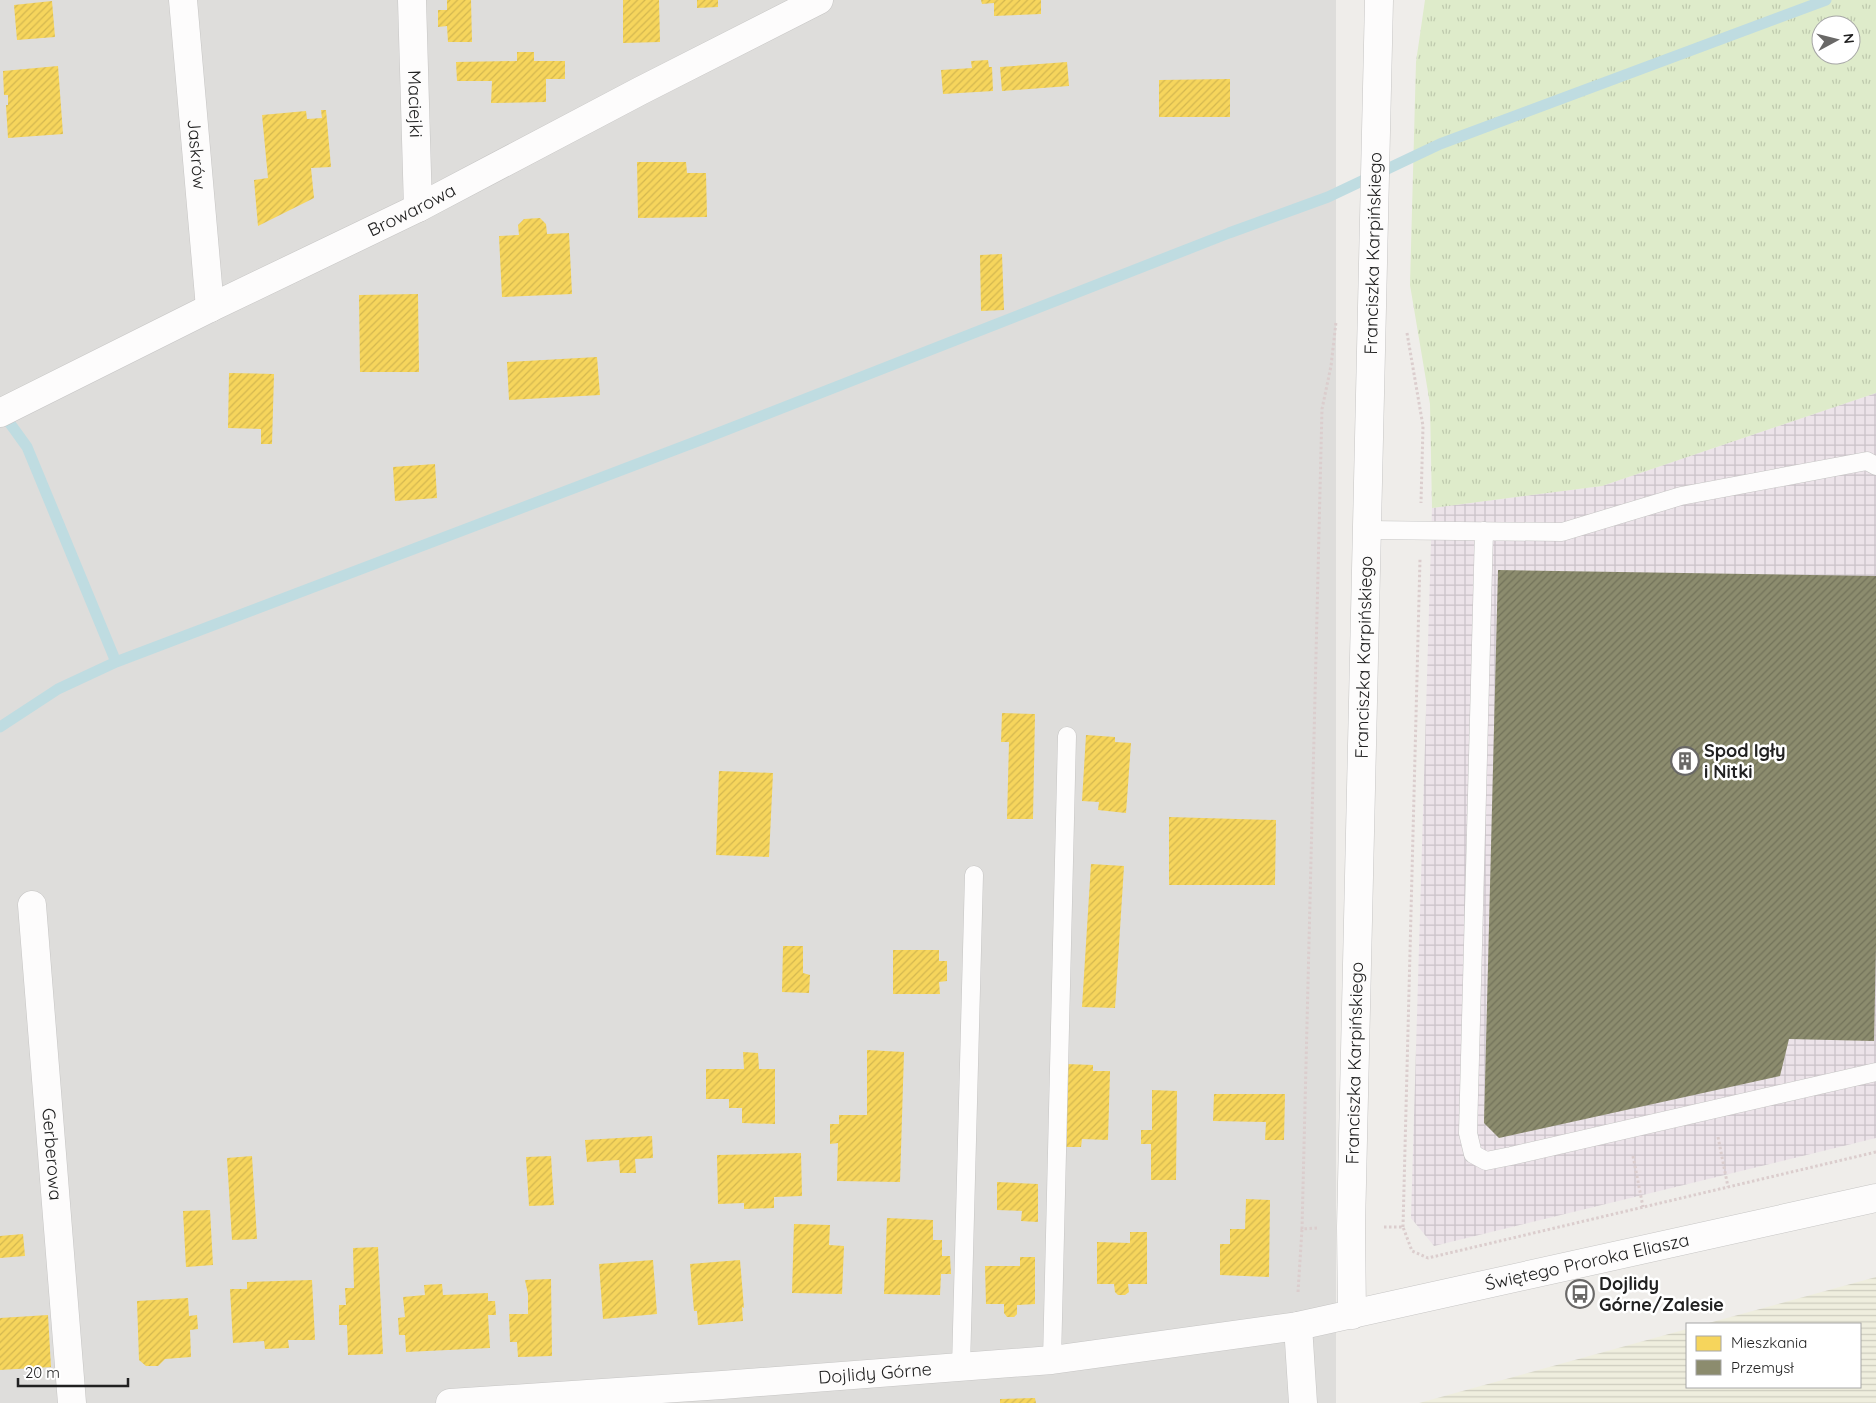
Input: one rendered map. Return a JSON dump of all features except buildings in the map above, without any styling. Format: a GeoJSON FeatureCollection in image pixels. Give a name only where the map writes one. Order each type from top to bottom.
{"type":"FeatureCollection","features":[{"type":"Feature","properties":{"kind":"street","name":"Jaskrów"},"geometry":{"type":"LineString","coordinates":[[184,0],[210,308]]}},
{"type":"Feature","properties":{"kind":"street","name":"Maciejki"},"geometry":{"type":"LineString","coordinates":[[412,0],[418,208]]}},
{"type":"Feature","properties":{"kind":"street","name":"Browarowa"},"geometry":{"type":"LineString","coordinates":[[0,413],[210,308],[418,208],[640,91],[819,0]]}},
{"type":"Feature","properties":{"kind":"street","name":"Franciszka Karpińskiego"},"geometry":{"type":"LineString","coordinates":[[1352,1315],[1351,1227],[1379,0]]}},
{"type":"Feature","properties":{"kind":"street","name":"Gerberowa"},"geometry":{"type":"LineString","coordinates":[[32,905],[72,1403]]}},
{"type":"Feature","properties":{"kind":"street","name":"Świętego Proroka Eliasza"},"geometry":{"type":"LineString","coordinates":[[1298,1326],[1876,1198]]}},
{"type":"Feature","properties":{"kind":"street","name":"Dojlidy Górne"},"geometry":{"type":"LineString","coordinates":[[450,1403],[1052,1360],[1298,1326]]}},
{"type":"Feature","properties":{"kind":"street"},"geometry":{"type":"LineString","coordinates":[[1298,1326],[1303,1403]]}},
{"type":"Feature","properties":{"kind":"lane"},"geometry":{"type":"LineString","coordinates":[[1367,530],[1562,532],[1681,496],[1867,461],[1876,466]]}},
{"type":"Feature","properties":{"kind":"lane"},"geometry":{"type":"LineString","coordinates":[[1484,531],[1468,1133],[1473,1154],[1486,1161],[1511,1156],[1876,1072]]}},
{"type":"Feature","properties":{"kind":"lane"},"geometry":{"type":"LineString","coordinates":[[1052,1360],[1066,736]]}},
{"type":"Feature","properties":{"kind":"lane"},"geometry":{"type":"LineString","coordinates":[[961,1367],[974,875]]}},
{"type":"Feature","properties":{"kind":"path"},"geometry":{"type":"LineString","coordinates":[[1406,329],[1423,426],[1403,1227],[1412,1251],[1428,1258],[1876,1152]]}},
{"type":"Feature","properties":{"kind":"path"},"geometry":{"type":"LineString","coordinates":[[1331,366],[1322,409],[1302,1229],[1403,1227]]}},
{"type":"Feature","properties":{"kind":"path"},"geometry":{"type":"LineString","coordinates":[[1720,1149],[1728,1187]]}},
{"type":"Feature","properties":{"kind":"path"},"geometry":{"type":"LineString","coordinates":[[1636,1168],[1643,1207]]}},
{"type":"Feature","properties":{"kind":"shaded area"},"geometry":{"type":"Polygon","coordinates":[[[0,0],[1336,0],[1336,1403],[0,1403],[0,0]]]}},
{"type":"Feature","properties":{"kind":"shaded area","name":"Spod Igły i Nitki"},"geometry":{"type":"Polygon","coordinates":[[[1876,393],[1876,1138],[1434,1246],[1411,1218],[1432,508],[1602,486],[1876,393]]]}},
{"type":"Feature","properties":{"kind":"shaded area"},"geometry":{"type":"Polygon","coordinates":[[[1876,1277],[1876,1403],[1419,1403],[1686,1329],[1686,1388],[1861,1388],[1861,1323],[1709,1323],[1876,1277]]]}},
{"type":"Feature","properties":{"kind":"green space"},"geometry":{"type":"Polygon","coordinates":[[[1425,0],[1876,0],[1876,393],[1602,486],[1432,508],[1430,404],[1410,285],[1416,62],[1425,0]]]}},
{"type":"Feature","properties":{"kind":"waterway"},"geometry":{"type":"LineString","coordinates":[[0,727],[58,689],[116,662],[703,439],[1229,233],[1328,197],[1440,144],[1826,0]]}},
{"type":"Feature","properties":{"kind":"waterway"},"geometry":{"type":"LineString","coordinates":[[1,411],[27,447],[116,662]]}},
{"type":"Feature","properties":{"kind":"place","name":"Spod Igły i Nitki"},"geometry":{"type":"Point","coordinates":[1685,761]}},
{"type":"Feature","properties":{"kind":"place","name":"Dojlidy Górne/Zalesie"},"geometry":{"type":"Point","coordinates":[1580,1294]}}]}
